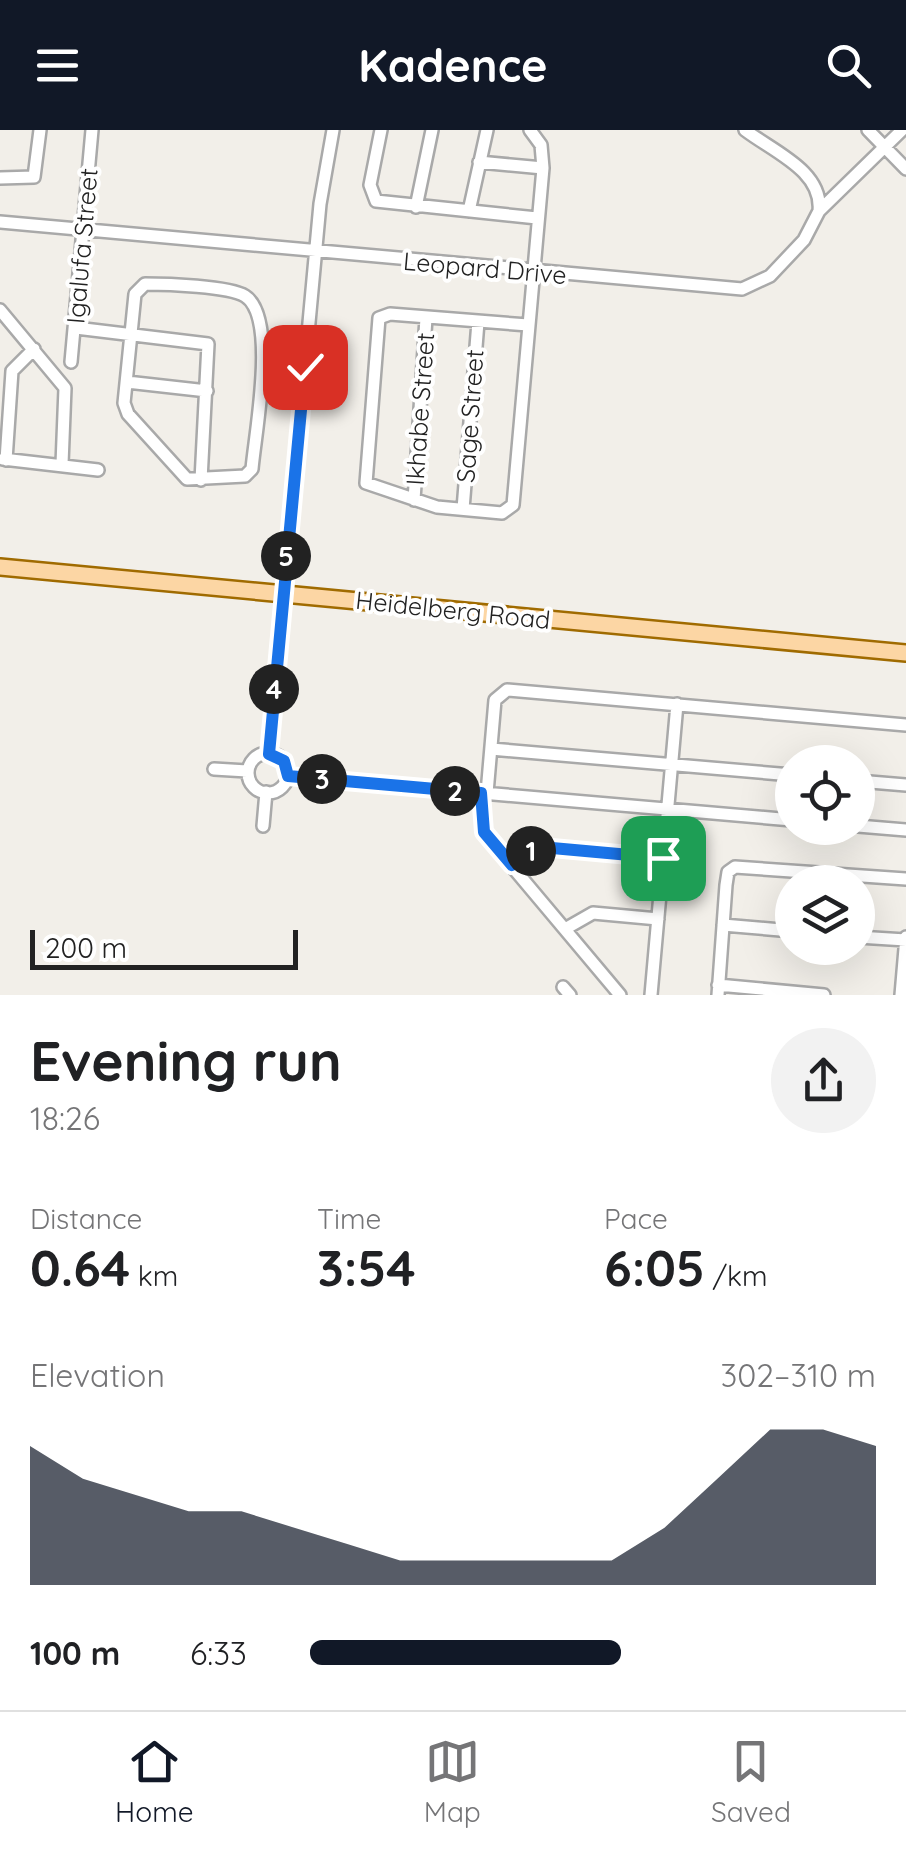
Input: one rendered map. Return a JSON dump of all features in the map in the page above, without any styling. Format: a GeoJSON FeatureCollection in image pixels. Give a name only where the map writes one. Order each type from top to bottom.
{"type":"FeatureCollection","features":[{"type":"Feature","properties":{"kind":"main road","name":"Heidelberg Road"},"geometry":{"type":"LineString","coordinates":[[0,567],[906,653]]}},
{"type":"Feature","properties":{"kind":"street"},"geometry":{"type":"LineString","coordinates":[[0,178],[34,177],[40,130]]}},
{"type":"Feature","properties":{"kind":"street","name":"Igalufa Street"},"geometry":{"type":"LineString","coordinates":[[72,362],[92,130]]}},
{"type":"Feature","properties":{"kind":"street"},"geometry":{"type":"LineString","coordinates":[[269,754],[316,253],[333,130]]}},
{"type":"Feature","properties":{"kind":"street"},"geometry":{"type":"LineString","coordinates":[[381,130],[371,192],[383,204],[537,218]]}},
{"type":"Feature","properties":{"kind":"street"},"geometry":{"type":"LineString","coordinates":[[416,207],[432,130]]}},
{"type":"Feature","properties":{"kind":"street"},"geometry":{"type":"LineString","coordinates":[[468,211],[486,130]]}},
{"type":"Feature","properties":{"kind":"street"},"geometry":{"type":"LineString","coordinates":[[528,326],[386,314],[376,322],[364,472],[371,486],[463,510],[502,513],[513,505],[543,168],[541,145],[530,130]]}},
{"type":"Feature","properties":{"kind":"street"},"geometry":{"type":"LineString","coordinates":[[745,130],[810,176],[820,198],[819,212]]}},
{"type":"Feature","properties":{"kind":"street"},"geometry":{"type":"LineString","coordinates":[[868,130],[906,169]]}},
{"type":"Feature","properties":{"kind":"street","name":"Leopard Drive"},"geometry":{"type":"LineString","coordinates":[[0,222],[742,289],[770,276],[804,240],[819,212],[902,130]]}},
{"type":"Feature","properties":{"kind":"street"},"geometry":{"type":"LineString","coordinates":[[479,162],[543,168]]}},
{"type":"Feature","properties":{"kind":"street"},"geometry":{"type":"LineString","coordinates":[[146,284],[240,294],[261,318],[264,336],[252,469],[244,476],[200,480],[182,476],[135,424],[125,408],[130,334],[134,294],[146,284]]}},
{"type":"Feature","properties":{"kind":"street"},"geometry":{"type":"LineString","coordinates":[[0,310],[66,388],[62,464]]}},
{"type":"Feature","properties":{"kind":"street","name":"Ikhabe Street"},"geometry":{"type":"LineString","coordinates":[[414,500],[426,318]]}},
{"type":"Feature","properties":{"kind":"street","name":"Sage Street"},"geometry":{"type":"LineString","coordinates":[[463,510],[478,322]]}},
{"type":"Feature","properties":{"kind":"street"},"geometry":{"type":"LineString","coordinates":[[76,328],[208,344],[200,480]]}},
{"type":"Feature","properties":{"kind":"street"},"geometry":{"type":"LineString","coordinates":[[34,349],[12,371],[3,459],[98,470]]}},
{"type":"Feature","properties":{"kind":"street"},"geometry":{"type":"LineString","coordinates":[[127,382],[207,391]]}},
{"type":"Feature","properties":{"kind":"street"},"geometry":{"type":"LineString","coordinates":[[620,995],[484,832],[484,793],[495,700],[508,690],[906,725]]}},
{"type":"Feature","properties":{"kind":"street"},"geometry":{"type":"LineString","coordinates":[[651,995],[677,704]]}},
{"type":"Feature","properties":{"kind":"street"},"geometry":{"type":"LineString","coordinates":[[491,749],[775,773]]}},
{"type":"Feature","properties":{"kind":"street"},"geometry":{"type":"LineString","coordinates":[[269,754],[284,761],[288,776],[280,788],[266,792],[253,787],[247,771],[251,761],[269,754]]}},
{"type":"Feature","properties":{"kind":"street"},"geometry":{"type":"LineString","coordinates":[[214,769],[247,771]]}},
{"type":"Feature","properties":{"kind":"street"},"geometry":{"type":"LineString","coordinates":[[288,776],[775,819]]}},
{"type":"Feature","properties":{"kind":"street"},"geometry":{"type":"LineString","coordinates":[[875,783],[906,786]]}},
{"type":"Feature","properties":{"kind":"street"},"geometry":{"type":"LineString","coordinates":[[263,826],[266,792]]}},
{"type":"Feature","properties":{"kind":"street"},"geometry":{"type":"LineString","coordinates":[[875,827],[906,830]]}},
{"type":"Feature","properties":{"kind":"street"},"geometry":{"type":"LineString","coordinates":[[512,865],[541,847],[663,858]]}},
{"type":"Feature","properties":{"kind":"street"},"geometry":{"type":"LineString","coordinates":[[824,995],[718,990],[728,872],[742,866],[906,880]]}},
{"type":"Feature","properties":{"kind":"street"},"geometry":{"type":"LineString","coordinates":[[565,929],[593,913],[658,919]]}},
{"type":"Feature","properties":{"kind":"street"},"geometry":{"type":"LineString","coordinates":[[723,925],[775,930]]}},
{"type":"Feature","properties":{"kind":"street"},"geometry":{"type":"LineString","coordinates":[[875,937],[906,939],[901,995]]}},
{"type":"Feature","properties":{"kind":"route"},"geometry":{"type":"LineString","coordinates":[[305,367],[269,754],[284,761],[288,776],[481,793],[480,823],[512,865],[541,847],[663,858]]}}]}
